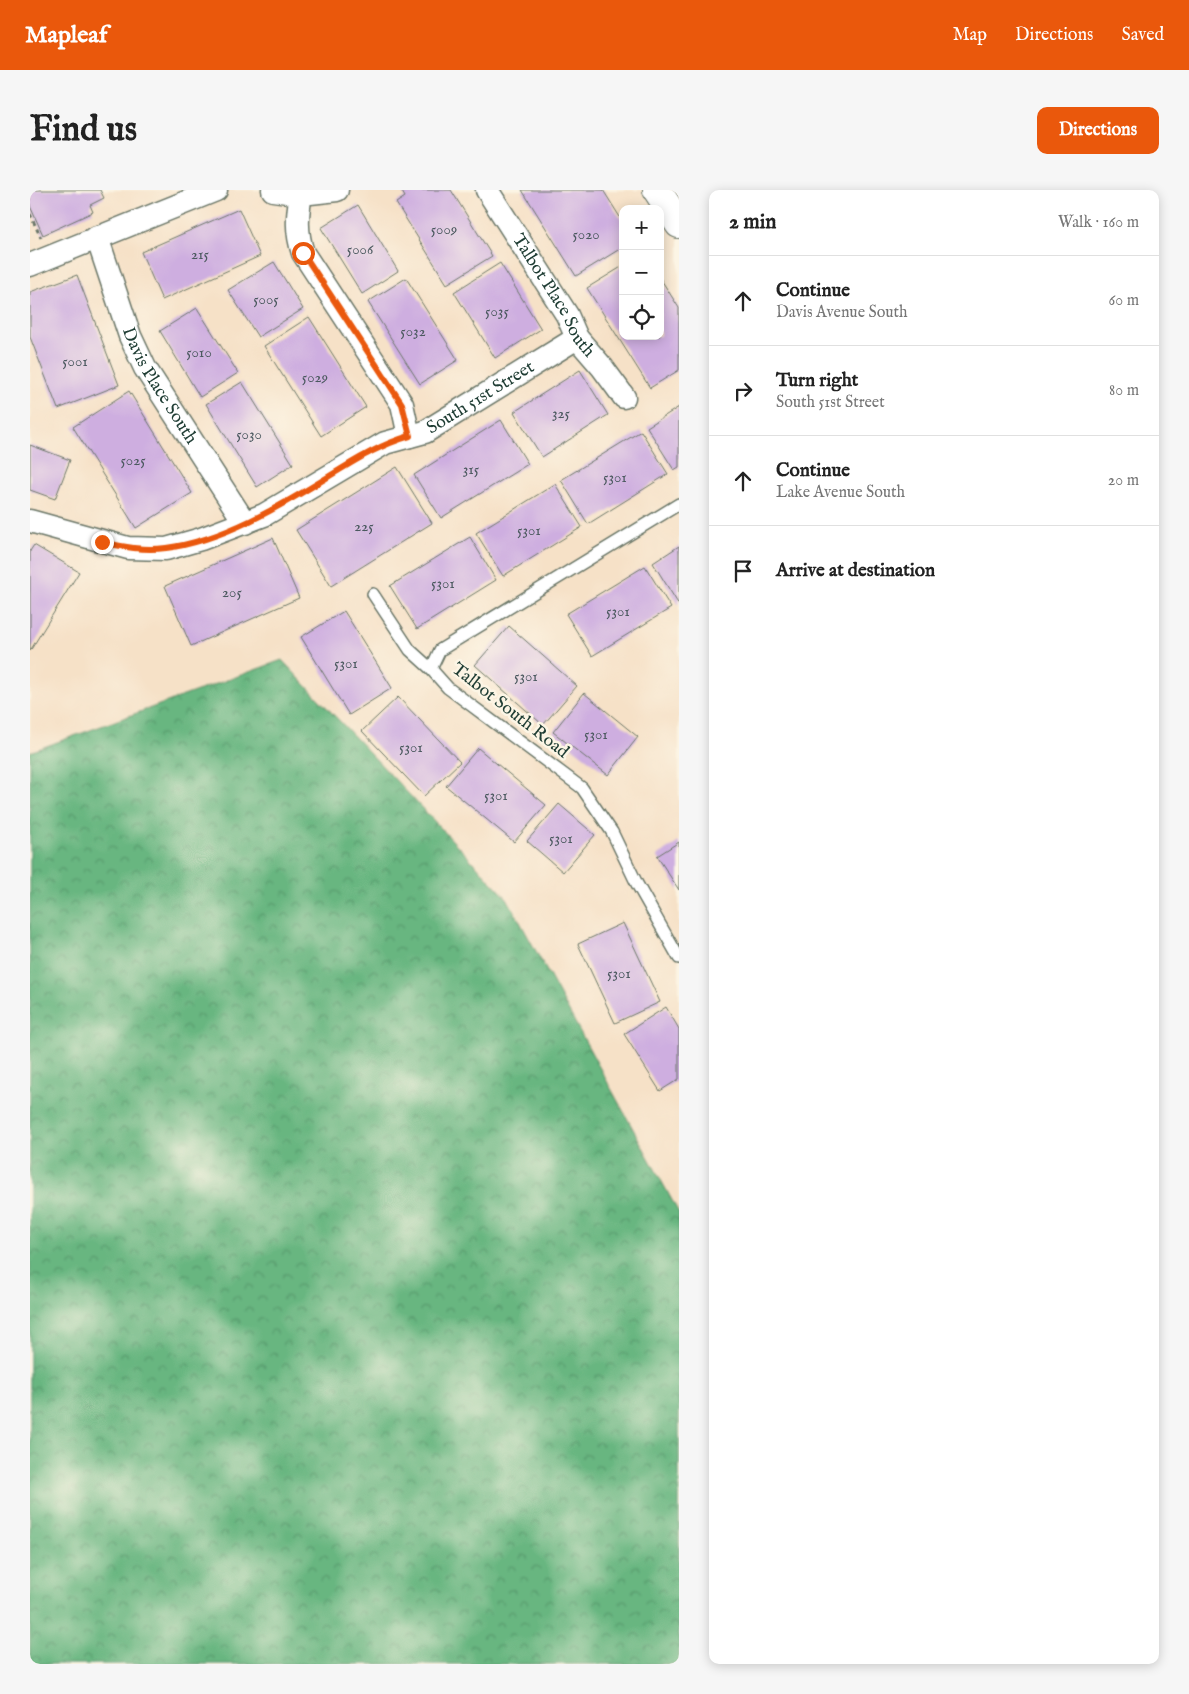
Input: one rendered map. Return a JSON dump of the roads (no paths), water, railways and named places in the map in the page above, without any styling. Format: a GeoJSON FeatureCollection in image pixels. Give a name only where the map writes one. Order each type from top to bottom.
{"type":"FeatureCollection","features":[{"type":"Feature","properties":{"kind":"street"},"geometry":{"type":"LineString","coordinates":[[30,265],[216,190]]}},
{"type":"Feature","properties":{"kind":"street"},"geometry":{"type":"LineString","coordinates":[[273,190],[301,194],[336,190]]}},
{"type":"Feature","properties":{"kind":"street","name":"Talbot Place South"},"geometry":{"type":"LineString","coordinates":[[487,190],[567,315],[577,338],[602,366],[624,397]]}},
{"type":"Feature","properties":{"kind":"street"},"geometry":{"type":"LineString","coordinates":[[657,190],[679,224]]}},
{"type":"Feature","properties":{"kind":"street"},"geometry":{"type":"LineString","coordinates":[[301,194],[296,220],[298,238],[303,253],[402,404],[410,436]]}},
{"type":"Feature","properties":{"kind":"street","name":"Davis Place South"},"geometry":{"type":"LineString","coordinates":[[97,237],[130,336],[145,368],[245,523]]}},
{"type":"Feature","properties":{"kind":"street","name":"South 51st Street"},"geometry":{"type":"LineString","coordinates":[[30,521],[128,548],[166,548],[201,540],[264,515],[385,443],[425,432],[577,338]]}},
{"type":"Feature","properties":{"kind":"lane","name":"Talbot South Road"},"geometry":{"type":"LineString","coordinates":[[678,952],[637,884],[612,832],[582,788],[448,688],[431,670],[440,650],[679,504]]}},
{"type":"Feature","properties":{"kind":"lane"},"geometry":{"type":"LineString","coordinates":[[373,594],[410,650],[431,670]]}}]}
